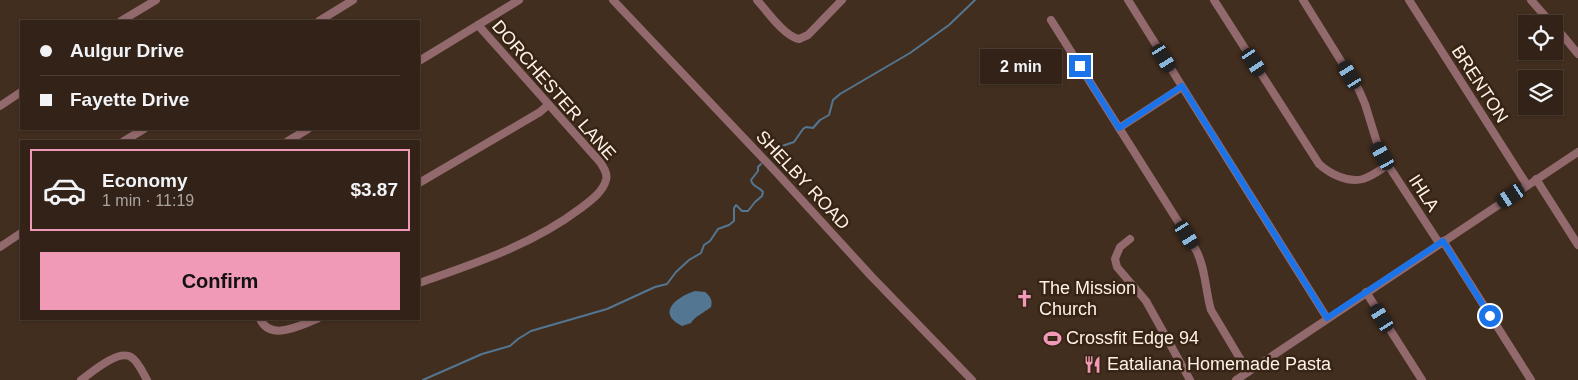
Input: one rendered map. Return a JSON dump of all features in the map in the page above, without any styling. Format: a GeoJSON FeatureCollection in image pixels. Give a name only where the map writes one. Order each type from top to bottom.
{"type":"FeatureCollection","features":[{"type":"Feature","properties":{"kind":"street"},"geometry":{"type":"LineString","coordinates":[[123,20],[156,0]]}},
{"type":"Feature","properties":{"kind":"street"},"geometry":{"type":"LineString","coordinates":[[321,20],[353,0]]}},
{"type":"Feature","properties":{"kind":"street"},"geometry":{"type":"LineString","coordinates":[[420,60],[519,0]]}},
{"type":"Feature","properties":{"kind":"street"},"geometry":{"type":"LineString","coordinates":[[756,0],[792,38],[798,39],[808,35],[842,0]]}},
{"type":"Feature","properties":{"kind":"street"},"geometry":{"type":"LineString","coordinates":[[1128,0],[1327,318]]}},
{"type":"Feature","properties":{"kind":"street"},"geometry":{"type":"LineString","coordinates":[[1214,0],[1313,156],[1323,168],[1338,176],[1358,180],[1368,177],[1388,165]]}},
{"type":"Feature","properties":{"kind":"street","name":"IHLA"},"geometry":{"type":"LineString","coordinates":[[1303,0],[1359,90],[1378,146],[1388,165],[1531,380]]}},
{"type":"Feature","properties":{"kind":"street","name":"BRENTON"},"geometry":{"type":"LineString","coordinates":[[1409,0],[1527,185]]}},
{"type":"Feature","properties":{"kind":"street"},"geometry":{"type":"LineString","coordinates":[[1531,0],[1545,15]]}},
{"type":"Feature","properties":{"kind":"street","name":"SHELBY ROAD"},"geometry":{"type":"LineString","coordinates":[[616,1],[864,268],[972,380]]}},
{"type":"Feature","properties":{"kind":"street"},"geometry":{"type":"LineString","coordinates":[[1051,20],[1196,250],[1202,264],[1211,310],[1248,372]]}},
{"type":"Feature","properties":{"kind":"street","name":"DORCHESTER LANE"},"geometry":{"type":"LineString","coordinates":[[420,283],[522,244],[552,228],[598,193],[604,186],[606,174],[600,162],[478,25]]}},
{"type":"Feature","properties":{"kind":"street"},"geometry":{"type":"LineString","coordinates":[[1563,36],[1578,54]]}},
{"type":"Feature","properties":{"kind":"street"},"geometry":{"type":"LineString","coordinates":[[1119,128],[1182,86]]}},
{"type":"Feature","properties":{"kind":"street"},"geometry":{"type":"LineString","coordinates":[[0,106],[20,93]]}},
{"type":"Feature","properties":{"kind":"street"},"geometry":{"type":"LineString","coordinates":[[420,182],[540,112],[548,105]]}},
{"type":"Feature","properties":{"kind":"street"},"geometry":{"type":"LineString","coordinates":[[126,140],[142,130]]}},
{"type":"Feature","properties":{"kind":"street"},"geometry":{"type":"LineString","coordinates":[[290,140],[306,130]]}},
{"type":"Feature","properties":{"kind":"street"},"geometry":{"type":"LineString","coordinates":[[1236,380],[1578,152]]}},
{"type":"Feature","properties":{"kind":"street"},"geometry":{"type":"LineString","coordinates":[[1536,179],[1578,245]]}},
{"type":"Feature","properties":{"kind":"street"},"geometry":{"type":"LineString","coordinates":[[0,247],[20,234]]}},
{"type":"Feature","properties":{"kind":"street"},"geometry":{"type":"LineString","coordinates":[[1130,239],[1120,248],[1117,254],[1117,267],[1136,288],[1154,314],[1190,380]]}},
{"type":"Feature","properties":{"kind":"street"},"geometry":{"type":"LineString","coordinates":[[1366,292],[1422,380]]}},
{"type":"Feature","properties":{"kind":"street"},"geometry":{"type":"LineString","coordinates":[[261,320],[272,330],[282,331],[314,320]]}},
{"type":"Feature","properties":{"kind":"street"},"geometry":{"type":"LineString","coordinates":[[81,380],[113,358],[122,355],[132,358],[147,380]]}},
{"type":"Feature","properties":{"kind":"water"},"geometry":{"type":"Polygon","coordinates":[[[695,291],[705,292],[712,305],[691,323],[682,326],[670,316],[670,311],[672,306],[681,297],[695,291]]]}},
{"type":"Feature","properties":{"kind":"waterway"},"geometry":{"type":"LineString","coordinates":[[772,153],[779,147],[794,142],[803,129],[806,127],[813,128],[820,120],[829,115],[833,100],[840,94],[910,53],[949,25],[975,0]]}},
{"type":"Feature","properties":{"kind":"waterway"},"geometry":{"type":"LineString","coordinates":[[423,380],[482,354],[510,346],[531,331],[607,309],[655,287],[667,284],[689,260],[701,253],[704,245],[710,241],[718,229],[734,221],[734,208],[736,205],[742,211],[748,211],[762,196],[763,192],[751,180],[761,164]]}},
{"type":"Feature","properties":{"kind":"place","name":"The Mission Church"},"geometry":{"type":"Point","coordinates":[1025,298]}},
{"type":"Feature","properties":{"kind":"place","name":"Crossfit Edge 94"},"geometry":{"type":"Point","coordinates":[1052,338]}},
{"type":"Feature","properties":{"kind":"place","name":"Eataliana Homemade Pasta"},"geometry":{"type":"Point","coordinates":[1093,364]}},
{"type":"Feature","properties":{"kind":"route"},"geometry":{"type":"LineString","coordinates":[[1080,66],[1119,128],[1182,86],[1327,318],[1443,241],[1490,316]]}}]}
